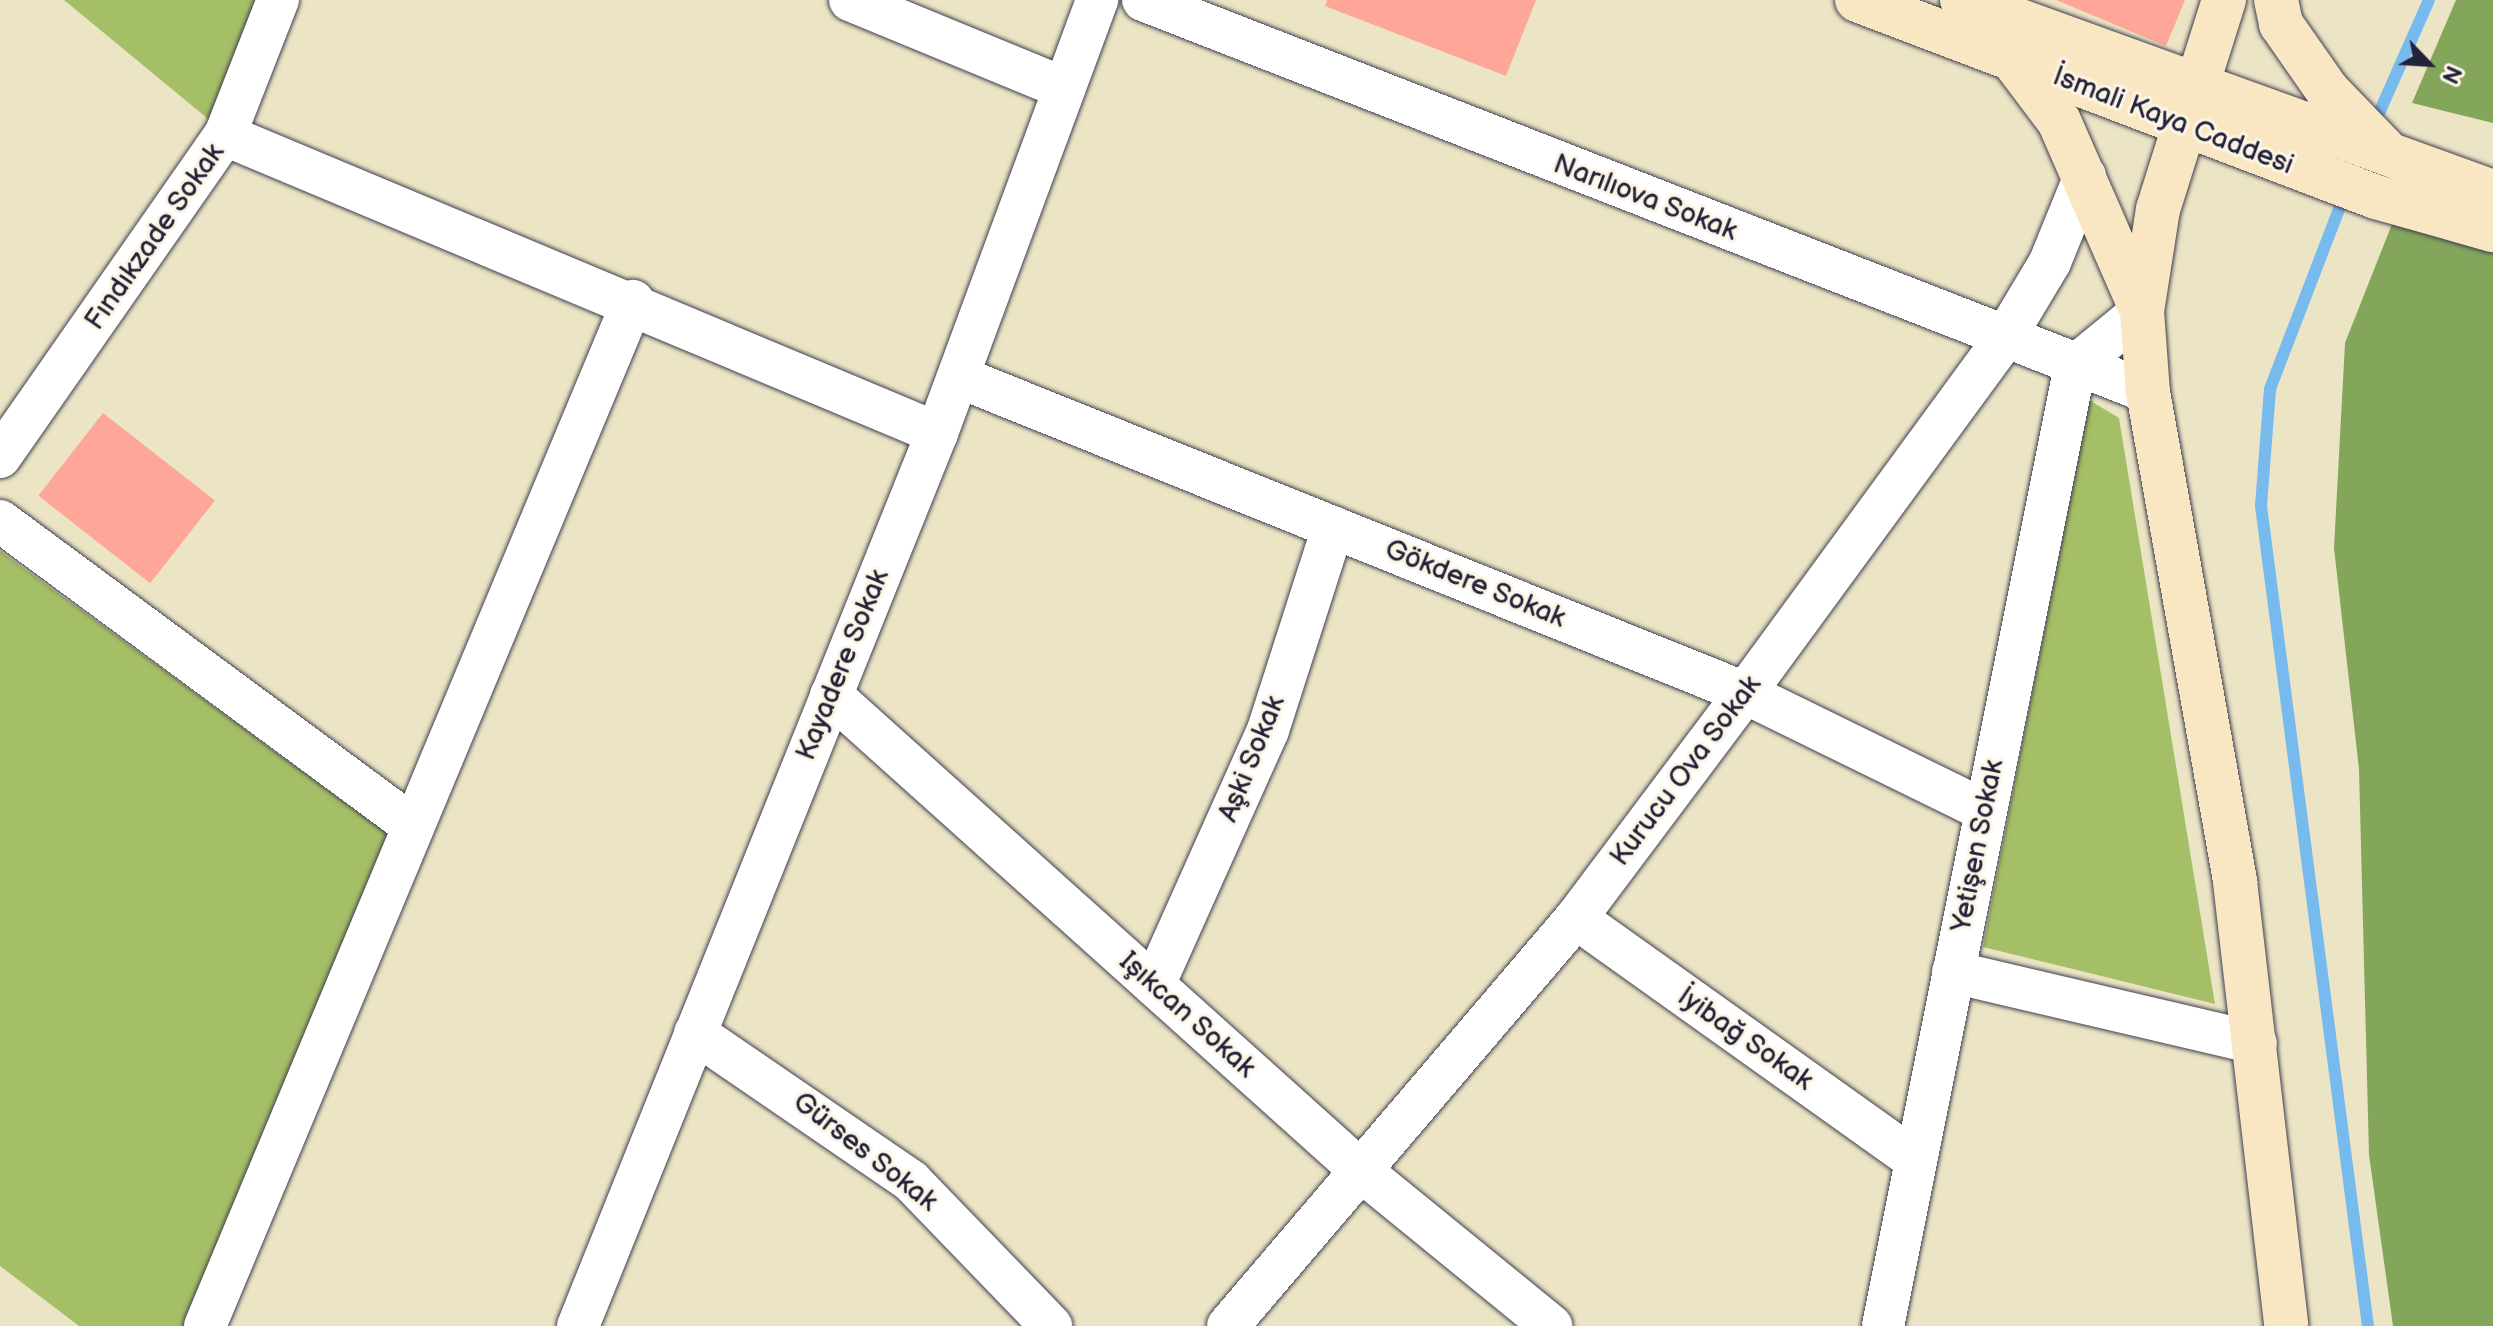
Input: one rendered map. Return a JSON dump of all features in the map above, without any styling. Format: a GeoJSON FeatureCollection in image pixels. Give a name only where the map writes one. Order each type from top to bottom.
{"type":"FeatureCollection","features":[{"type":"Feature","properties":{"kind":"street","name":"Fındıkzade Sokak"},"geometry":{"type":"LineString","coordinates":[[0,457],[225,135],[278,0]]}},
{"type":"Feature","properties":{"kind":"street"},"geometry":{"type":"LineString","coordinates":[[850,0],[1064,88]]}},
{"type":"Feature","properties":{"kind":"street","name":"Kayadere Sokak"},"geometry":{"type":"LineString","coordinates":[[578,1326],[959,377],[1097,0]]}},
{"type":"Feature","properties":{"kind":"street","name":"Narılıova Sokak"},"geometry":{"type":"LineString","coordinates":[[1143,0],[2004,339],[2148,392]]}},
{"type":"Feature","properties":{"kind":"street","name":"İsmali Kaya Caddesi"},"geometry":{"type":"LineString","coordinates":[[1857,0],[2013,60],[2392,157],[2493,192]]}},
{"type":"Feature","properties":{"kind":"street","name":"İsmali Kaya Caddesi"},"geometry":{"type":"LineString","coordinates":[[1962,0],[2376,197],[2493,230]]}},
{"type":"Feature","properties":{"kind":"street"},"geometry":{"type":"LineString","coordinates":[[2224,0],[2186,104],[2142,311],[2148,392],[2256,1043],[2286,1326]]}},
{"type":"Feature","properties":{"kind":"street"},"geometry":{"type":"LineString","coordinates":[[2276,0],[2281,24],[2327,90],[2392,157]]}},
{"type":"Feature","properties":{"kind":"street"},"geometry":{"type":"LineString","coordinates":[[2013,60],[2059,121],[2142,311]]}},
{"type":"Feature","properties":{"kind":"street"},"geometry":{"type":"LineString","coordinates":[[225,135],[633,301],[937,433]]}},
{"type":"Feature","properties":{"kind":"street","name":"Kurucu Ova Sokak"},"geometry":{"type":"LineString","coordinates":[[1228,1326],[1576,918],[1745,693],[2004,339],[2050,262],[2085,176]]}},
{"type":"Feature","properties":{"kind":"street"},"geometry":{"type":"LineString","coordinates":[[205,1326],[633,301]]}},
{"type":"Feature","properties":{"kind":"street"},"geometry":{"type":"LineString","coordinates":[[2075,366],[2142,311]]}},
{"type":"Feature","properties":{"kind":"street","name":"Yetişen Sokak"},"geometry":{"type":"LineString","coordinates":[[1883,1326],[2075,366]]}},
{"type":"Feature","properties":{"kind":"street","name":"Gökdere Sokak"},"geometry":{"type":"LineString","coordinates":[[959,377],[1745,693],[1984,810]]}},
{"type":"Feature","properties":{"kind":"street"},"geometry":{"type":"LineString","coordinates":[[0,521],[413,826]]}},
{"type":"Feature","properties":{"kind":"street","name":"Aşki Sokak"},"geometry":{"type":"LineString","coordinates":[[1154,985],[1268,730],[1333,527]]}},
{"type":"Feature","properties":{"kind":"street","name":"Işıkcan Sokak"},"geometry":{"type":"LineString","coordinates":[[831,695],[1360,1170],[1551,1326]]}},
{"type":"Feature","properties":{"kind":"street","name":"İyibağ Sokak"},"geometry":{"type":"LineString","coordinates":[[1576,918],[1914,1159]]}},
{"type":"Feature","properties":{"kind":"street"},"geometry":{"type":"LineString","coordinates":[[1953,972],[2256,1043]]}},
{"type":"Feature","properties":{"kind":"street","name":"Gürses Sokak"},"geometry":{"type":"LineString","coordinates":[[695,1033],[911,1181],[1051,1326]]}},
{"type":"Feature","properties":{"kind":"green space"},"geometry":{"type":"Polygon","coordinates":[[[64,0],[267,0],[213,123],[64,0]]]}},
{"type":"Feature","properties":{"kind":"green space"},"geometry":{"type":"Polygon","coordinates":[[[2456,0],[2493,0],[2493,123],[2412,103],[2456,0]]]}},
{"type":"Feature","properties":{"kind":"green space"},"geometry":{"type":"Polygon","coordinates":[[[2392,224],[2493,249],[2493,1326],[2393,1326],[2369,1155],[2359,769],[2334,548],[2345,343],[2392,224]]]}},
{"type":"Feature","properties":{"kind":"green space"},"geometry":{"type":"Polygon","coordinates":[[[2089,400],[2119,418],[2215,1004],[1983,947],[2089,400]]]}},
{"type":"Feature","properties":{"kind":"green space"},"geometry":{"type":"Polygon","coordinates":[[[0,551],[391,836],[184,1326],[79,1326],[0,1266],[0,551]]]}},
{"type":"Feature","properties":{"kind":"building"},"geometry":{"type":"Polygon","coordinates":[[[1327,0],[1536,0],[1506,76],[1325,6],[1327,0]]]}},
{"type":"Feature","properties":{"kind":"building"},"geometry":{"type":"Polygon","coordinates":[[[2056,0],[2185,0],[2166,46],[2056,0]]]}},
{"type":"Feature","properties":{"kind":"building"},"geometry":{"type":"Polygon","coordinates":[[[103,413],[215,500],[150,583],[38,496],[103,413]]]}},
{"type":"Feature","properties":{"kind":"waterway"},"geometry":{"type":"LineString","coordinates":[[2380,111],[2429,0]]}},
{"type":"Feature","properties":{"kind":"waterway"},"geometry":{"type":"LineString","coordinates":[[2341,204],[2270,389],[2261,506],[2368,1326]]}}]}
